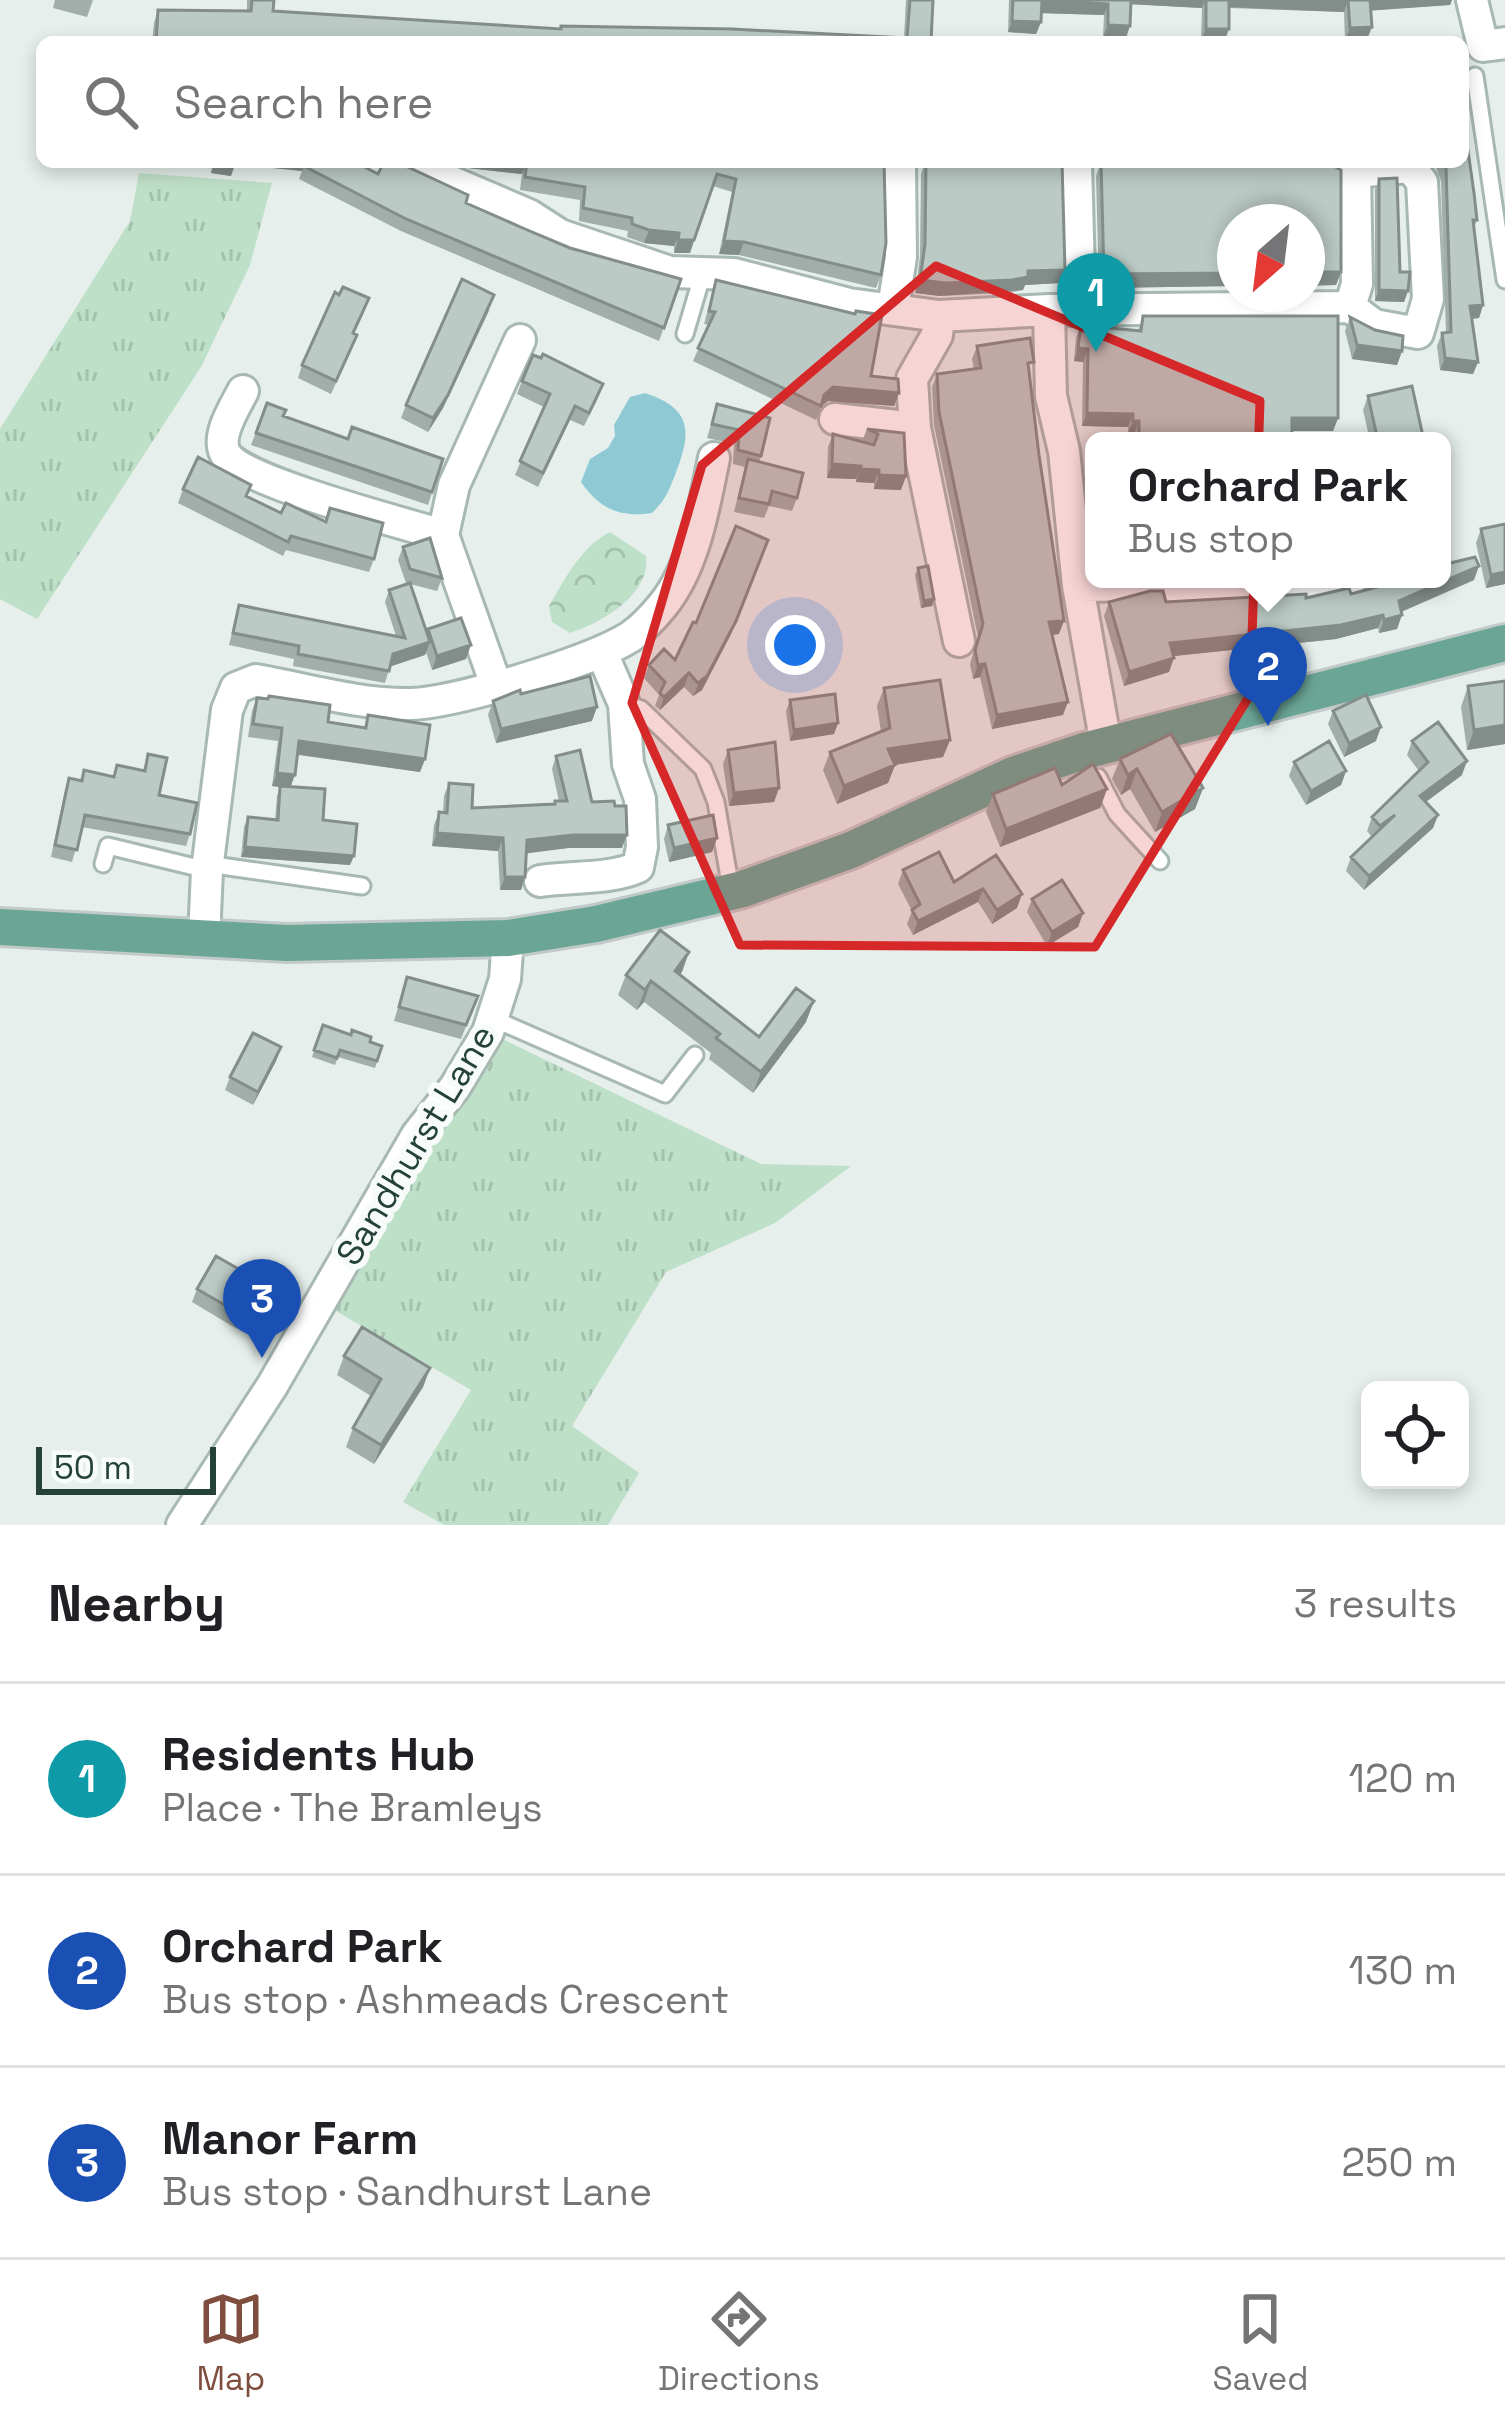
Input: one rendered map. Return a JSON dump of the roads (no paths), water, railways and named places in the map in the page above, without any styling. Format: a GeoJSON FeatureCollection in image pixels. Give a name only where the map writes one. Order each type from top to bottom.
{"type":"FeatureCollection","features":[{"type":"Feature","properties":{"kind":"main road"},"geometry":{"type":"LineString","coordinates":[[0,927],[287,943],[508,938],[596,924],[732,892],[850,850],[1013,775],[1095,748],[1505,644]]}},
{"type":"Feature","properties":{"kind":"street"},"geometry":{"type":"LineString","coordinates":[[1472,0],[1483,46],[1505,43]]}},
{"type":"Feature","properties":{"kind":"street"},"geometry":{"type":"LineString","coordinates":[[418,168],[529,215],[560,235],[670,272],[734,274],[850,304],[939,316],[1350,307],[1374,325],[1418,333],[1428,299],[1422,182],[1411,168]]}},
{"type":"Feature","properties":{"kind":"street"},"geometry":{"type":"LineString","coordinates":[[893,308],[902,257],[901,168]]}},
{"type":"Feature","properties":{"kind":"street"},"geometry":{"type":"LineString","coordinates":[[1076,168],[1065,310],[1051,396],[1079,450],[1078,586],[1095,748]]}},
{"type":"Feature","properties":{"kind":"street"},"geometry":{"type":"LineString","coordinates":[[1345,168],[1357,284],[1350,307]]}},
{"type":"Feature","properties":{"kind":"street"},"geometry":{"type":"LineString","coordinates":[[939,316],[937,335],[912,379],[915,428],[959,641]]}},
{"type":"Feature","properties":{"kind":"street"},"geometry":{"type":"LineString","coordinates":[[496,685],[443,535],[454,485],[520,340]]}},
{"type":"Feature","properties":{"kind":"street"},"geometry":{"type":"LineString","coordinates":[[243,391],[223,442],[226,454],[238,466],[286,486],[443,535]]}},
{"type":"Feature","properties":{"kind":"street"},"geometry":{"type":"LineString","coordinates":[[835,419],[915,428]]}},
{"type":"Feature","properties":{"kind":"street"},"geometry":{"type":"LineString","coordinates":[[205,938],[207,867],[227,710],[229,699],[244,682],[414,704],[602,653],[636,634],[667,601],[704,512],[708,468]]}},
{"type":"Feature","properties":{"kind":"street"},"geometry":{"type":"LineString","coordinates":[[1078,586],[1085,586]]}},
{"type":"Feature","properties":{"kind":"street"},"geometry":{"type":"LineString","coordinates":[[1170,588],[1190,595],[1300,588]]}},
{"type":"Feature","properties":{"kind":"street"},"geometry":{"type":"LineString","coordinates":[[540,881],[619,875],[638,867],[640,799],[628,764],[623,703],[602,653]]}},
{"type":"Feature","properties":{"kind":"street","name":"Sandhurst Lane"},"geometry":{"type":"LineString","coordinates":[[182,1525],[272,1386],[417,1135],[455,1087],[494,1019],[505,980],[508,938]]}},
{"type":"Feature","properties":{"kind":"lane"},"geometry":{"type":"LineString","coordinates":[[1475,76],[1505,280]]}},
{"type":"Feature","properties":{"kind":"lane"},"geometry":{"type":"LineString","coordinates":[[685,334],[703,273]]}},
{"type":"Feature","properties":{"kind":"lane"},"geometry":{"type":"LineString","coordinates":[[623,703],[641,709],[704,769],[716,802],[732,892]]}},
{"type":"Feature","properties":{"kind":"lane"},"geometry":{"type":"LineString","coordinates":[[1095,748],[1118,814],[1160,861]]}},
{"type":"Feature","properties":{"kind":"lane"},"geometry":{"type":"LineString","coordinates":[[103,864],[108,846],[207,867],[362,886]]}},
{"type":"Feature","properties":{"kind":"lane"},"geometry":{"type":"LineString","coordinates":[[494,1019],[665,1094],[695,1055]]}},
{"type":"Feature","properties":{"kind":"water"},"geometry":{"type":"Polygon","coordinates":[[[645,393],[674,408],[685,427],[685,438],[679,465],[662,501],[652,513],[630,514],[603,505],[581,482],[590,459],[608,448],[615,436],[614,425],[630,397],[645,393]]]}},
{"type":"Feature","properties":{"kind":"place","name":"Residents Hub"},"geometry":{"type":"Point","coordinates":[1096,352]}},
{"type":"Feature","properties":{"kind":"place","name":"Orchard Park"},"geometry":{"type":"Point","coordinates":[1268,726]}},
{"type":"Feature","properties":{"kind":"place","name":"Manor Farm"},"geometry":{"type":"Point","coordinates":[262,1358]}}]}
